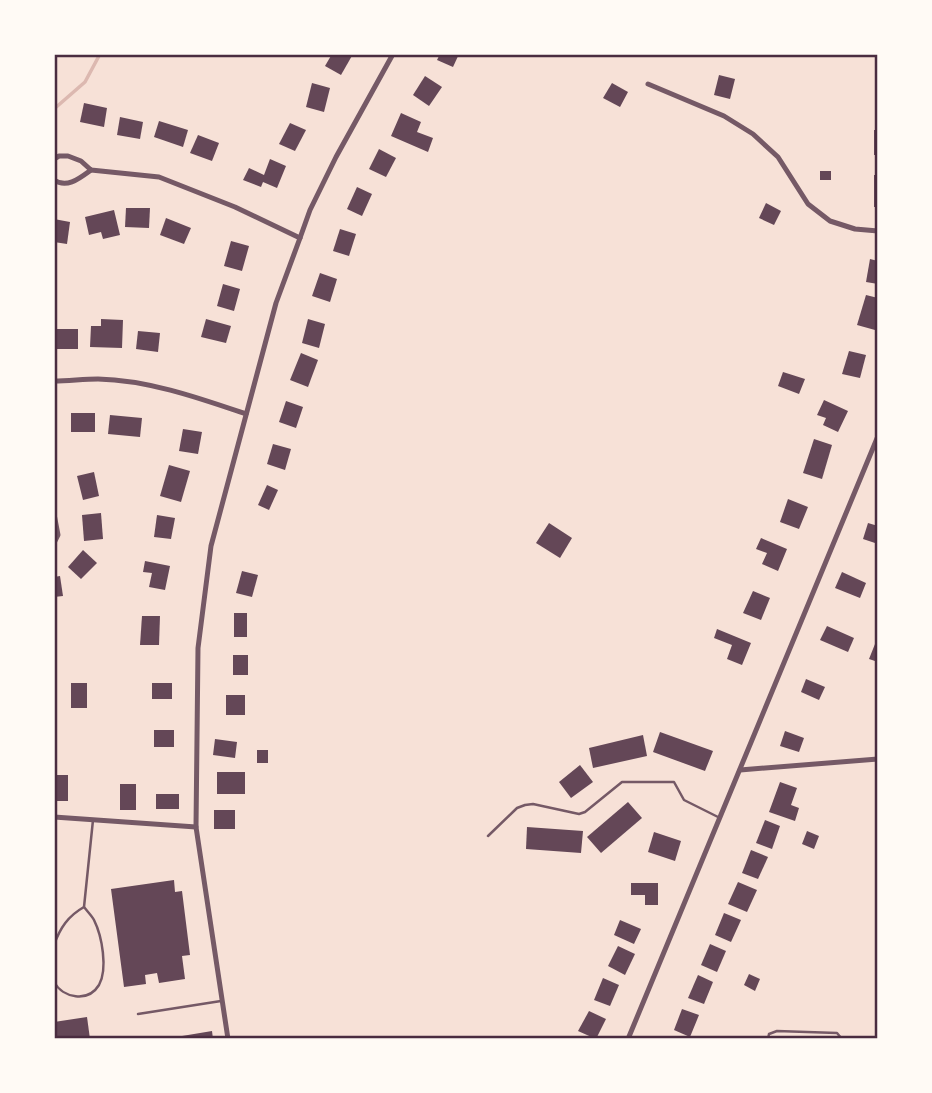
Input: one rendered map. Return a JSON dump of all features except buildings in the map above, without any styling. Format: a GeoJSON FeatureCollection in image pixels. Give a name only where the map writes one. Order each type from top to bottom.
{"type":"FeatureCollection","features":[{"type":"Feature","properties":{"kind":"street"},"geometry":{"type":"LineString","coordinates":[[228,1039],[196,827],[198,648],[211,546],[276,303],[310,210],[393,54]]}},
{"type":"Feature","properties":{"kind":"street"},"geometry":{"type":"LineString","coordinates":[[648,84],[724,116],[753,134],[778,157],[808,204],[830,221],[855,229],[878,231]]}},
{"type":"Feature","properties":{"kind":"street"},"geometry":{"type":"LineString","coordinates":[[54,159],[68,156],[81,160],[90,170],[159,177],[235,206],[300,238]]}},
{"type":"Feature","properties":{"kind":"street"},"geometry":{"type":"LineString","coordinates":[[54,180],[66,184],[79,179],[90,170]]}},
{"type":"Feature","properties":{"kind":"street"},"geometry":{"type":"LineString","coordinates":[[54,381],[99,379],[127,382],[208,401],[246,414]]}},
{"type":"Feature","properties":{"kind":"street"},"geometry":{"type":"LineString","coordinates":[[628,1039],[878,436]]}},
{"type":"Feature","properties":{"kind":"street"},"geometry":{"type":"LineString","coordinates":[[54,514],[58,535],[54,543]]}},
{"type":"Feature","properties":{"kind":"street"},"geometry":{"type":"LineString","coordinates":[[740,770],[878,759]]}},
{"type":"Feature","properties":{"kind":"street"},"geometry":{"type":"LineString","coordinates":[[54,817],[196,827]]}},
{"type":"Feature","properties":{"kind":"lane"},"geometry":{"type":"LineString","coordinates":[[488,836],[517,808],[533,804],[579,814],[622,782],[674,782],[684,800],[720,818]]}},
{"type":"Feature","properties":{"kind":"lane"},"geometry":{"type":"LineString","coordinates":[[54,982],[59,990],[74,997],[89,995],[99,986],[104,969],[101,943],[94,921],[84,907],[93,820]]}},
{"type":"Feature","properties":{"kind":"lane"},"geometry":{"type":"LineString","coordinates":[[54,945],[72,914],[84,907]]}},
{"type":"Feature","properties":{"kind":"lane"},"geometry":{"type":"LineString","coordinates":[[138,1014],[222,1001]]}},
{"type":"Feature","properties":{"kind":"lane"},"geometry":{"type":"LineString","coordinates":[[768,1039],[769,1034],[777,1031],[837,1033],[842,1039]]}},
{"type":"Feature","properties":{"kind":"waterway"},"geometry":{"type":"LineString","coordinates":[[54,109],[85,82],[100,54]]}}]}
